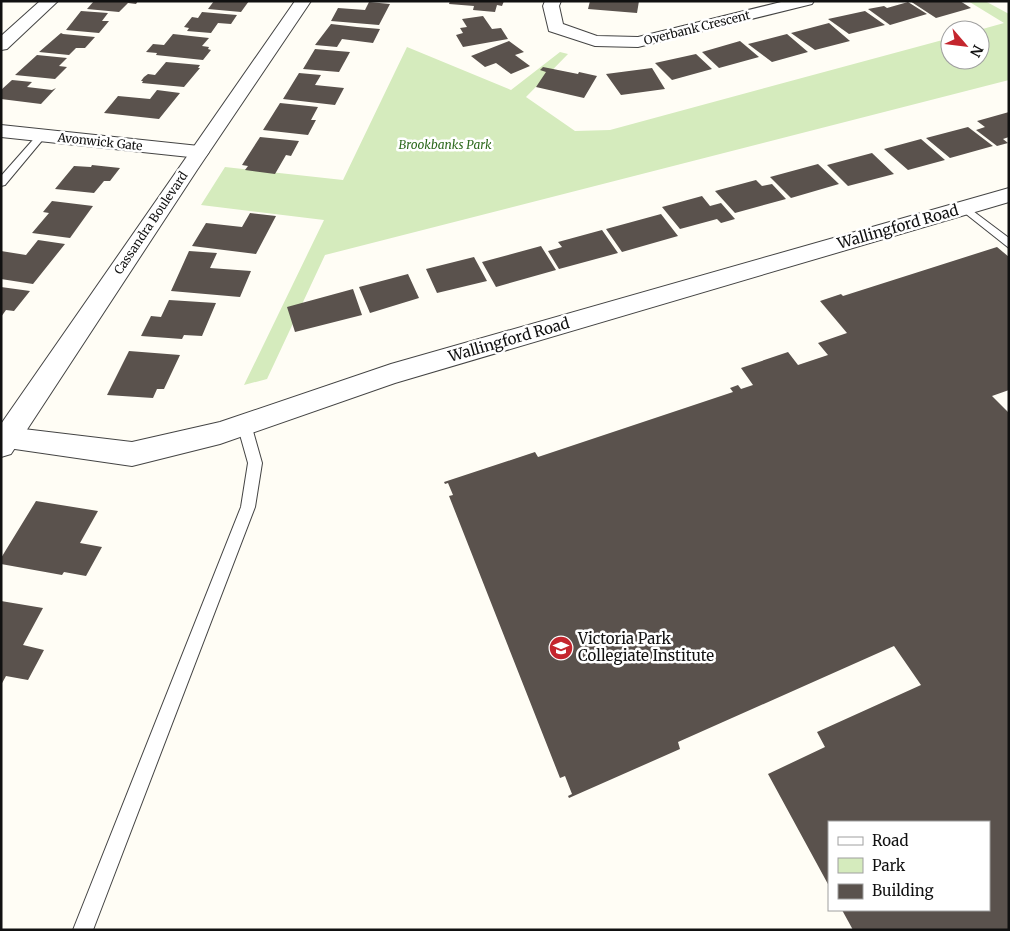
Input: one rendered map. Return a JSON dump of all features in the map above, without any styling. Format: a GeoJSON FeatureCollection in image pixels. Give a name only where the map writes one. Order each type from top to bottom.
{"type":"FeatureCollection","features":[{"type":"Feature","properties":{"kind":"street"},"geometry":{"type":"LineString","coordinates":[[1,45],[50,1]]}},
{"type":"Feature","properties":{"kind":"street","name":"Cassandra Boulevard"},"geometry":{"type":"LineString","coordinates":[[4,442],[303,1]]}},
{"type":"Feature","properties":{"kind":"street","name":"Overbank Crescent"},"geometry":{"type":"LineString","coordinates":[[553,1],[551,6],[555,27],[595,41],[638,42],[806,1]]}},
{"type":"Feature","properties":{"kind":"street","name":"Avonwick Gate"},"geometry":{"type":"LineString","coordinates":[[1,131],[199,152]]}},
{"type":"Feature","properties":{"kind":"street","name":"Wallingford Road"},"geometry":{"type":"LineString","coordinates":[[4,442],[132,454],[220,433],[391,374],[1009,195]]}},
{"type":"Feature","properties":{"kind":"lane"},"geometry":{"type":"LineString","coordinates":[[1,183],[42,135]]}},
{"type":"Feature","properties":{"kind":"lane"},"geometry":{"type":"LineString","coordinates":[[965,208],[1009,244]]}},
{"type":"Feature","properties":{"kind":"lane"},"geometry":{"type":"LineString","coordinates":[[83,930],[248,507],[255,463],[244,424]]}},
{"type":"Feature","properties":{"kind":"green space","name":"Brookbanks Park"},"geometry":{"type":"Polygon","coordinates":[[[968,1],[985,1],[1009,14],[1009,80],[325,255],[267,379],[244,385],[324,220],[201,205],[225,167],[343,180],[407,47],[511,90],[560,52],[568,54],[526,97],[575,131],[610,130],[940,41],[940,70],[990,70],[990,27],[1004,23],[968,1]]]}},
{"type":"Feature","properties":{"kind":"building"},"geometry":{"type":"Polygon","coordinates":[[[94,1],[138,1],[136,4],[128,3],[119,12],[87,9],[94,1]]]}},
{"type":"Feature","properties":{"kind":"building"},"geometry":{"type":"Polygon","coordinates":[[[214,1],[249,1],[241,12],[208,9],[214,1]]]}},
{"type":"Feature","properties":{"kind":"building"},"geometry":{"type":"Polygon","coordinates":[[[450,1],[504,1],[502,6],[497,5],[495,12],[473,10],[474,6],[449,4],[450,1]]]}},
{"type":"Feature","properties":{"kind":"building"},"geometry":{"type":"Polygon","coordinates":[[[590,1],[639,1],[637,13],[588,9],[590,1]]]}},
{"type":"Feature","properties":{"kind":"building"},"geometry":{"type":"Polygon","coordinates":[[[910,1],[960,1],[971,8],[936,18],[910,1]]]}},
{"type":"Feature","properties":{"kind":"building"},"geometry":{"type":"Polygon","coordinates":[[[369,2],[390,4],[379,25],[331,21],[338,8],[365,10],[369,2]]]}},
{"type":"Feature","properties":{"kind":"building"},"geometry":{"type":"Polygon","coordinates":[[[908,2],[927,14],[890,25],[868,9],[884,6],[887,8],[908,2]]]}},
{"type":"Feature","properties":{"kind":"building"},"geometry":{"type":"Polygon","coordinates":[[[81,11],[108,13],[102,21],[109,21],[99,33],[66,30],[81,11]]]}},
{"type":"Feature","properties":{"kind":"building"},"geometry":{"type":"Polygon","coordinates":[[[865,11],[885,25],[849,34],[828,19],[865,11]]]}},
{"type":"Feature","properties":{"kind":"building"},"geometry":{"type":"Polygon","coordinates":[[[202,12],[237,15],[231,24],[218,23],[211,33],[187,31],[189,28],[184,27],[192,17],[198,18],[202,12]]]}},
{"type":"Feature","properties":{"kind":"building"},"geometry":{"type":"Polygon","coordinates":[[[483,16],[492,29],[501,28],[508,39],[463,47],[456,35],[463,33],[460,28],[467,27],[462,19],[483,16]]]}},
{"type":"Feature","properties":{"kind":"building"},"geometry":{"type":"Polygon","coordinates":[[[829,23],[850,41],[815,50],[791,33],[829,23]]]}},
{"type":"Feature","properties":{"kind":"building"},"geometry":{"type":"Polygon","coordinates":[[[331,24],[380,29],[373,43],[342,39],[337,47],[315,45],[331,24]]]}},
{"type":"Feature","properties":{"kind":"building"},"geometry":{"type":"Polygon","coordinates":[[[61,33],[95,37],[85,48],[76,48],[69,55],[39,52],[61,33]]]}},
{"type":"Feature","properties":{"kind":"building"},"geometry":{"type":"Polygon","coordinates":[[[173,34],[209,38],[202,46],[209,47],[208,49],[211,50],[203,60],[156,55],[157,53],[146,52],[153,44],[164,45],[173,34]]]}},
{"type":"Feature","properties":{"kind":"building"},"geometry":{"type":"Polygon","coordinates":[[[787,34],[808,52],[772,62],[748,44],[787,34]]]}},
{"type":"Feature","properties":{"kind":"building"},"geometry":{"type":"Polygon","coordinates":[[[509,41],[524,52],[515,55],[530,66],[511,74],[496,63],[485,67],[471,56],[509,41]]]}},
{"type":"Feature","properties":{"kind":"building"},"geometry":{"type":"Polygon","coordinates":[[[740,41],[759,57],[719,68],[702,52],[740,41]]]}},
{"type":"Feature","properties":{"kind":"building"},"geometry":{"type":"Polygon","coordinates":[[[315,49],[350,52],[339,72],[303,69],[315,49]]]}},
{"type":"Feature","properties":{"kind":"building"},"geometry":{"type":"Polygon","coordinates":[[[696,54],[712,69],[672,80],[655,63],[696,54]]]}},
{"type":"Feature","properties":{"kind":"building"},"geometry":{"type":"Polygon","coordinates":[[[37,55],[67,58],[59,66],[67,67],[55,79],[15,75],[37,55]]]}},
{"type":"Feature","properties":{"kind":"building"},"geometry":{"type":"Polygon","coordinates":[[[166,62],[200,65],[198,68],[200,68],[184,87],[142,83],[143,81],[141,81],[144,77],[148,74],[155,75],[166,62]]]}},
{"type":"Feature","properties":{"kind":"building"},"geometry":{"type":"Polygon","coordinates":[[[543,67],[597,76],[584,98],[536,87],[546,72],[540,70],[543,67]]]}},
{"type":"Feature","properties":{"kind":"building"},"geometry":{"type":"Polygon","coordinates":[[[652,68],[665,89],[621,95],[606,74],[652,68]]]}},
{"type":"Feature","properties":{"kind":"building"},"geometry":{"type":"Polygon","coordinates":[[[299,73],[321,75],[315,85],[344,88],[335,105],[283,99],[299,73]]]}},
{"type":"Feature","properties":{"kind":"building"},"geometry":{"type":"Polygon","coordinates":[[[12,80],[32,82],[27,87],[52,90],[56,88],[41,104],[1,99],[1,90],[12,80]]]}},
{"type":"Feature","properties":{"kind":"building"},"geometry":{"type":"Polygon","coordinates":[[[157,90],[180,93],[159,119],[104,113],[118,96],[150,99],[157,90]]]}},
{"type":"Feature","properties":{"kind":"building"},"geometry":{"type":"Polygon","coordinates":[[[280,103],[318,107],[311,120],[316,120],[308,135],[263,130],[280,103]]]}},
{"type":"Feature","properties":{"kind":"building"},"geometry":{"type":"Polygon","coordinates":[[[1009,112],[1009,137],[1003,139],[1008,143],[997,146],[976,130],[985,127],[977,121],[1009,112]]]}},
{"type":"Feature","properties":{"kind":"building"},"geometry":{"type":"Polygon","coordinates":[[[968,127],[993,146],[950,158],[926,138],[968,127]]]}},
{"type":"Feature","properties":{"kind":"building"},"geometry":{"type":"Polygon","coordinates":[[[260,137],[299,141],[291,156],[286,155],[275,174],[245,170],[248,166],[242,165],[260,137]]]}},
{"type":"Feature","properties":{"kind":"building"},"geometry":{"type":"Polygon","coordinates":[[[921,139],[945,160],[908,170],[884,149],[921,139]]]}},
{"type":"Feature","properties":{"kind":"building"},"geometry":{"type":"Polygon","coordinates":[[[872,153],[894,174],[848,186],[827,165],[872,153]]]}},
{"type":"Feature","properties":{"kind":"building"},"geometry":{"type":"Polygon","coordinates":[[[818,164],[839,184],[791,198],[770,177],[818,164]]]}},
{"type":"Feature","properties":{"kind":"building"},"geometry":{"type":"Polygon","coordinates":[[[92,165],[120,168],[110,181],[104,181],[94,193],[55,189],[74,166],[91,167],[92,165]]]}},
{"type":"Feature","properties":{"kind":"building"},"geometry":{"type":"Polygon","coordinates":[[[756,180],[762,186],[772,184],[786,199],[735,213],[715,191],[756,180]]]}},
{"type":"Feature","properties":{"kind":"building"},"geometry":{"type":"Polygon","coordinates":[[[702,196],[710,206],[721,203],[735,219],[721,223],[717,219],[680,229],[662,207],[702,196]]]}},
{"type":"Feature","properties":{"kind":"building"},"geometry":{"type":"Polygon","coordinates":[[[52,201],[93,206],[70,238],[32,233],[49,213],[43,212],[52,201]]]}},
{"type":"Feature","properties":{"kind":"building"},"geometry":{"type":"Polygon","coordinates":[[[250,213],[276,216],[256,254],[192,246],[206,223],[242,227],[250,213]]]}},
{"type":"Feature","properties":{"kind":"building"},"geometry":{"type":"Polygon","coordinates":[[[661,214],[678,236],[622,252],[606,229],[661,214]]]}},
{"type":"Feature","properties":{"kind":"building"},"geometry":{"type":"Polygon","coordinates":[[[602,230],[618,253],[559,269],[548,251],[562,247],[558,242],[602,230]]]}},
{"type":"Feature","properties":{"kind":"building"},"geometry":{"type":"Polygon","coordinates":[[[38,240],[65,244],[33,284],[1,279],[1,251],[26,255],[38,240]]]}},
{"type":"Feature","properties":{"kind":"building"},"geometry":{"type":"Polygon","coordinates":[[[541,246],[556,270],[496,287],[482,262],[541,246]]]}},
{"type":"Feature","properties":{"kind":"building"},"geometry":{"type":"Polygon","coordinates":[[[997,247],[1009,257],[1009,390],[992,396],[1009,413],[1009,930],[853,930],[843,911],[990,911],[990,821],[828,821],[828,884],[768,774],[825,747],[817,732],[921,685],[894,646],[678,742],[680,749],[569,798],[568,796],[572,794],[565,776],[560,778],[449,496],[453,495],[448,483],[445,484],[444,482],[535,452],[538,457],[733,392],[730,388],[738,385],[741,389],[753,385],[741,368],[788,352],[798,365],[828,355],[818,343],[847,333],[820,301],[841,294],[843,296],[997,247]]]}},
{"type":"Feature","properties":{"kind":"building"},"geometry":{"type":"Polygon","coordinates":[[[189,251],[217,253],[210,268],[251,271],[240,297],[171,291],[189,251]]]}},
{"type":"Feature","properties":{"kind":"building"},"geometry":{"type":"Polygon","coordinates":[[[474,257],[487,281],[437,293],[426,269],[474,257]]]}},
{"type":"Feature","properties":{"kind":"building"},"geometry":{"type":"Polygon","coordinates":[[[408,274],[419,298],[370,313],[359,287],[408,274]]]}},
{"type":"Feature","properties":{"kind":"building"},"geometry":{"type":"Polygon","coordinates":[[[1,287],[30,291],[14,311],[6,310],[1,317],[1,287]]]}},
{"type":"Feature","properties":{"kind":"building"},"geometry":{"type":"Polygon","coordinates":[[[353,289],[362,315],[295,332],[287,307],[353,289]]]}},
{"type":"Feature","properties":{"kind":"building"},"geometry":{"type":"Polygon","coordinates":[[[169,300],[216,303],[202,336],[184,335],[182,339],[141,336],[151,316],[161,317],[169,300]]]}},
{"type":"Feature","properties":{"kind":"building"},"geometry":{"type":"Polygon","coordinates":[[[129,351],[180,355],[164,389],[157,389],[153,398],[107,395],[129,351]]]}},
{"type":"Feature","properties":{"kind":"building"},"geometry":{"type":"Polygon","coordinates":[[[36,501],[98,511],[80,543],[102,547],[86,576],[64,572],[62,575],[1,564],[1,558],[36,501]]]}},
{"type":"Feature","properties":{"kind":"building"},"geometry":{"type":"Polygon","coordinates":[[[1,601],[43,608],[23,645],[44,650],[28,680],[6,676],[1,685],[1,601]]]}},
{"type":"Feature","properties":{"kind":"place","name":"Victoria Park Collegiate Institute"},"geometry":{"type":"Point","coordinates":[561,648]}}]}
